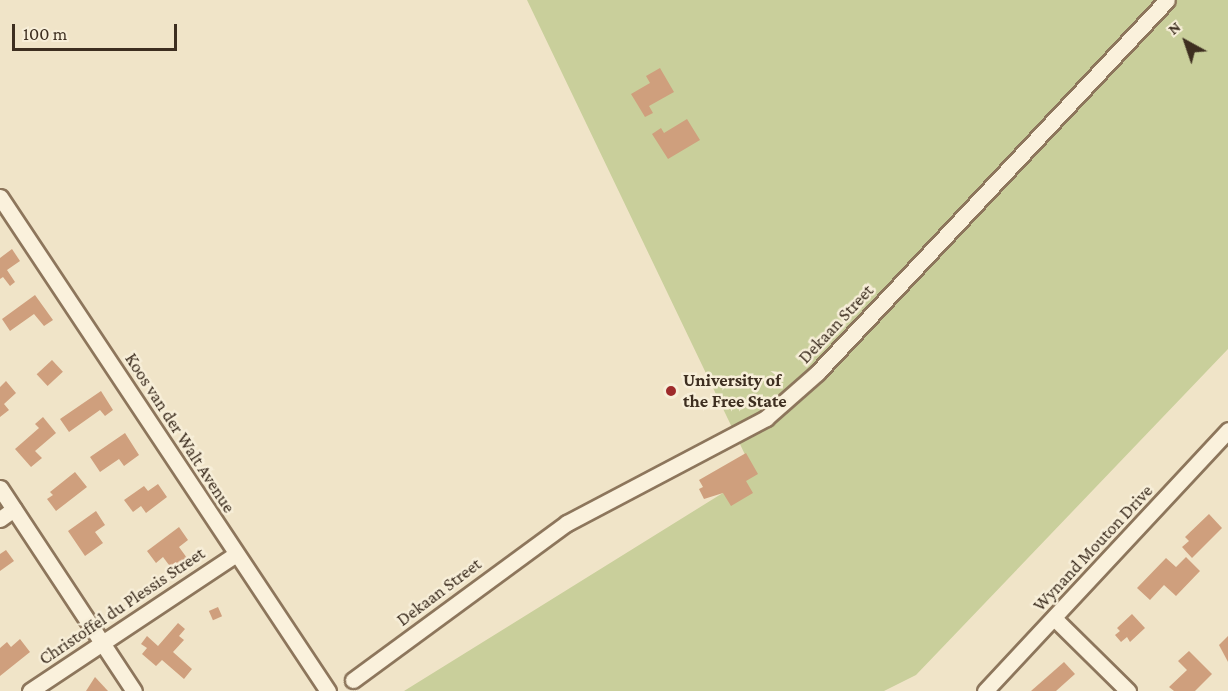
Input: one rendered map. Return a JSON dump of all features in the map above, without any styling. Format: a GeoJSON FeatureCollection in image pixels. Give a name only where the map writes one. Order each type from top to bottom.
{"type":"FeatureCollection","features":[{"type":"Feature","properties":{"kind":"street","name":"Dekaan Street"},"geometry":{"type":"LineString","coordinates":[[353,680],[567,523],[766,418],[817,373],[1167,0]]}},
{"type":"Feature","properties":{"kind":"street","name":"Koos van der Walt Avenue"},"geometry":{"type":"LineString","coordinates":[[0,197],[328,691]]}},
{"type":"Feature","properties":{"kind":"street","name":"Wynand Mouton Drive"},"geometry":{"type":"LineString","coordinates":[[985,691],[1228,430]]}},
{"type":"Feature","properties":{"kind":"street"},"geometry":{"type":"LineString","coordinates":[[0,488],[134,691]]}},
{"type":"Feature","properties":{"kind":"street"},"geometry":{"type":"LineString","coordinates":[[0,519],[14,509]]}},
{"type":"Feature","properties":{"kind":"street","name":"Christoffel du Plessis Street"},"geometry":{"type":"LineString","coordinates":[[30,691],[236,554]]}},
{"type":"Feature","properties":{"kind":"street"},"geometry":{"type":"LineString","coordinates":[[1054,618],[1128,691]]}},
{"type":"Feature","properties":{"kind":"green space"},"geometry":{"type":"Polygon","coordinates":[[[527,0],[1228,0],[1228,349],[916,675],[884,691],[404,691],[726,491],[750,465],[527,0]]]}},
{"type":"Feature","properties":{"kind":"building"},"geometry":{"type":"Polygon","coordinates":[[[660,68],[674,92],[649,106],[653,113],[645,117],[631,94],[650,83],[646,76],[660,68]]]}},
{"type":"Feature","properties":{"kind":"building"},"geometry":{"type":"Polygon","coordinates":[[[687,119],[700,140],[668,159],[652,134],[661,128],[664,133],[687,119]]]}},
{"type":"Feature","properties":{"kind":"building"},"geometry":{"type":"Polygon","coordinates":[[[12,249],[20,261],[7,270],[15,282],[10,286],[3,277],[0,279],[0,258],[12,249]]]}},
{"type":"Feature","properties":{"kind":"building"},"geometry":{"type":"Polygon","coordinates":[[[35,295],[53,320],[44,326],[34,314],[10,331],[2,319],[35,295]]]}},
{"type":"Feature","properties":{"kind":"building"},"geometry":{"type":"Polygon","coordinates":[[[52,360],[63,372],[48,386],[37,374],[52,360]]]}},
{"type":"Feature","properties":{"kind":"building"},"geometry":{"type":"Polygon","coordinates":[[[6,381],[16,393],[4,404],[9,410],[0,417],[0,387],[6,381]]]}},
{"type":"Feature","properties":{"kind":"building"},"geometry":{"type":"Polygon","coordinates":[[[101,391],[113,410],[105,416],[100,410],[69,432],[60,419],[101,391]]]}},
{"type":"Feature","properties":{"kind":"building"},"geometry":{"type":"Polygon","coordinates":[[[43,417],[56,433],[35,451],[42,458],[31,467],[15,449],[39,428],[35,424],[43,417]]]}},
{"type":"Feature","properties":{"kind":"building"},"geometry":{"type":"Polygon","coordinates":[[[125,433],[139,455],[124,466],[119,459],[100,472],[90,457],[125,433]]]}},
{"type":"Feature","properties":{"kind":"building"},"geometry":{"type":"Polygon","coordinates":[[[746,453],[758,474],[746,481],[753,493],[731,506],[723,493],[704,499],[699,489],[703,487],[699,480],[746,453]]]}},
{"type":"Feature","properties":{"kind":"building"},"geometry":{"type":"Polygon","coordinates":[[[75,472],[87,487],[56,511],[47,499],[53,495],[50,492],[75,472]]]}},
{"type":"Feature","properties":{"kind":"building"},"geometry":{"type":"Polygon","coordinates":[[[158,484],[167,497],[146,513],[141,506],[133,512],[124,500],[144,486],[148,491],[158,484]]]}},
{"type":"Feature","properties":{"kind":"building"},"geometry":{"type":"Polygon","coordinates":[[[96,511],[105,525],[95,532],[103,543],[85,556],[68,531],[96,511]]]}},
{"type":"Feature","properties":{"kind":"building"},"geometry":{"type":"Polygon","coordinates":[[[1209,514],[1222,528],[1192,558],[1182,547],[1189,541],[1185,537],[1209,514]]]}},
{"type":"Feature","properties":{"kind":"building"},"geometry":{"type":"Polygon","coordinates":[[[179,527],[188,540],[179,547],[187,558],[172,569],[163,557],[156,563],[147,551],[179,527]]]}},
{"type":"Feature","properties":{"kind":"building"},"geometry":{"type":"Polygon","coordinates":[[[6,550],[14,561],[0,571],[0,554],[6,550]]]}},
{"type":"Feature","properties":{"kind":"building"},"geometry":{"type":"Polygon","coordinates":[[[1186,557],[1200,571],[1176,596],[1164,585],[1150,600],[1137,588],[1166,558],[1176,567],[1186,557]]]}},
{"type":"Feature","properties":{"kind":"building"},"geometry":{"type":"Polygon","coordinates":[[[218,607],[222,616],[213,620],[209,611],[218,607]]]}},
{"type":"Feature","properties":{"kind":"building"},"geometry":{"type":"Polygon","coordinates":[[[1132,614],[1145,628],[1130,642],[1127,637],[1121,642],[1115,635],[1120,631],[1117,628],[1132,614]]]}},
{"type":"Feature","properties":{"kind":"building"},"geometry":{"type":"Polygon","coordinates":[[[178,623],[185,629],[179,636],[184,640],[173,652],[192,669],[184,679],[162,660],[156,666],[142,654],[147,648],[141,644],[147,636],[158,646],[178,623]]]}},
{"type":"Feature","properties":{"kind":"building"},"geometry":{"type":"Polygon","coordinates":[[[1228,636],[1228,662],[1219,645],[1228,636]]]}},
{"type":"Feature","properties":{"kind":"building"},"geometry":{"type":"Polygon","coordinates":[[[20,639],[30,652],[0,676],[0,648],[7,642],[11,647],[20,639]]]}},
{"type":"Feature","properties":{"kind":"building"},"geometry":{"type":"Polygon","coordinates":[[[1189,651],[1212,674],[1195,691],[1174,691],[1169,687],[1187,670],[1178,661],[1189,651]]]}},
{"type":"Feature","properties":{"kind":"building"},"geometry":{"type":"Polygon","coordinates":[[[1064,662],[1075,674],[1056,691],[1031,691],[1064,662]]]}},
{"type":"Feature","properties":{"kind":"building"},"geometry":{"type":"Polygon","coordinates":[[[95,677],[108,691],[86,691],[95,677]]]}},
{"type":"Feature","properties":{"kind":"place","name":"University of the Free State"},"geometry":{"type":"Point","coordinates":[671,391]}}]}
